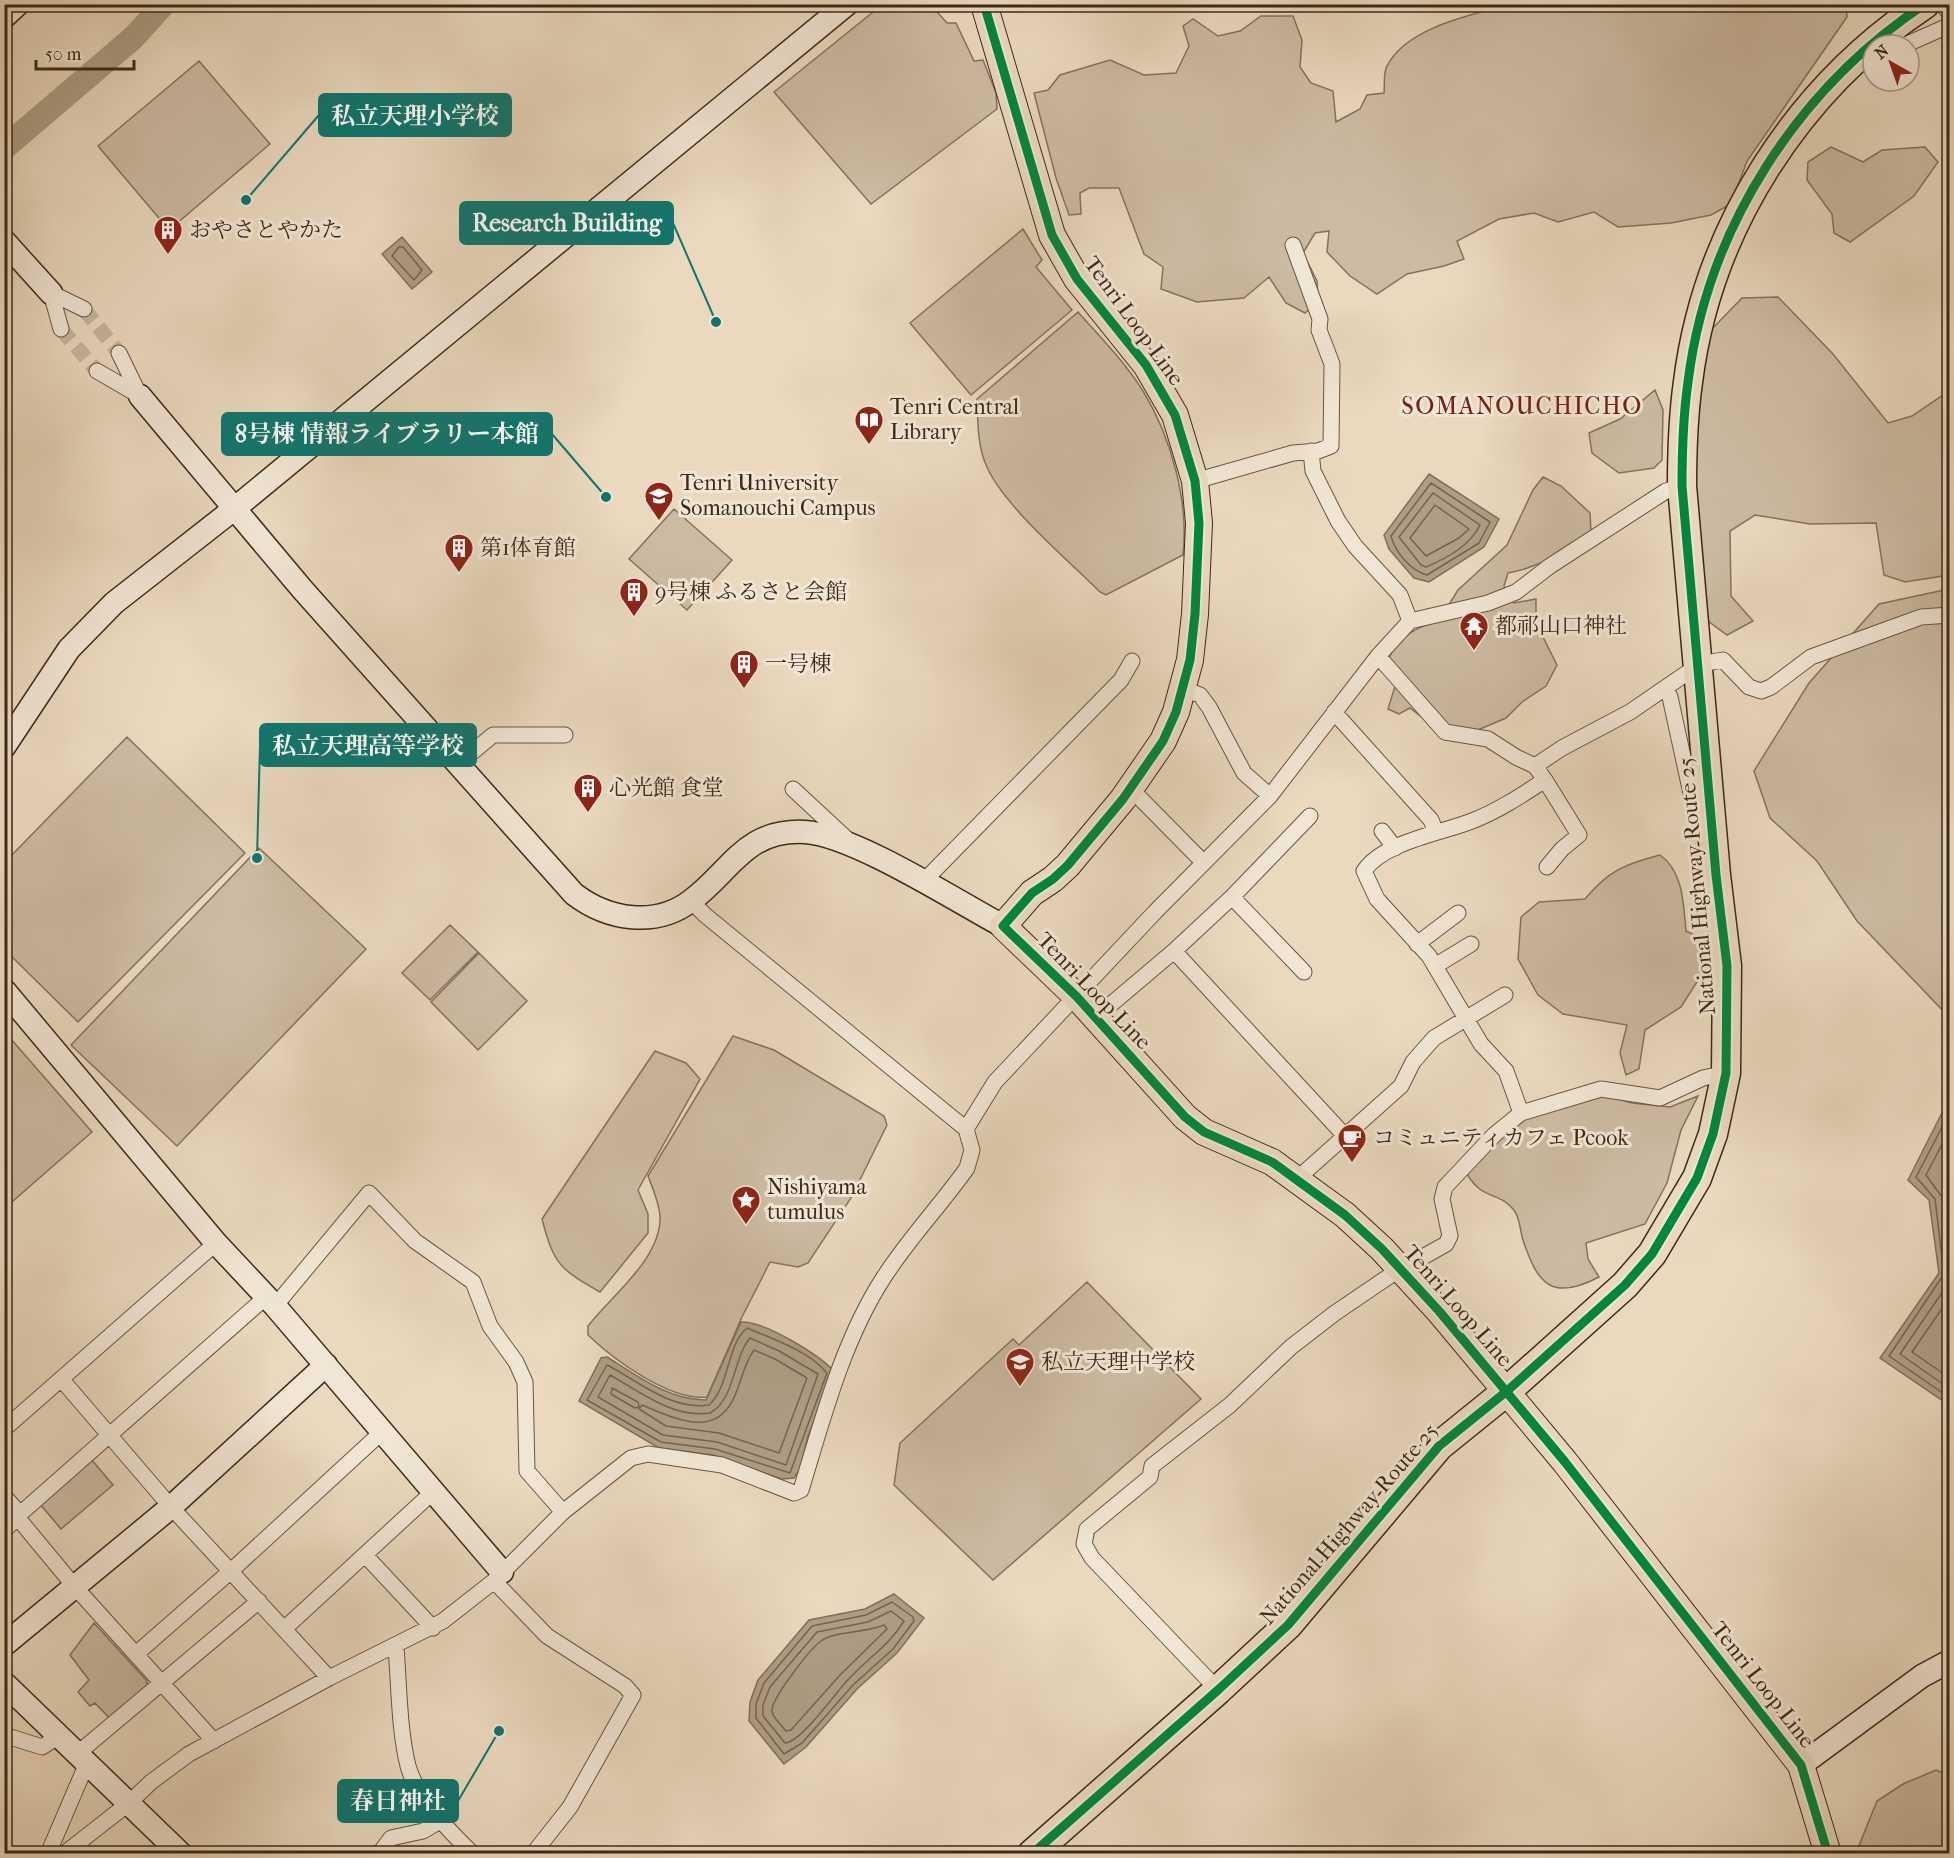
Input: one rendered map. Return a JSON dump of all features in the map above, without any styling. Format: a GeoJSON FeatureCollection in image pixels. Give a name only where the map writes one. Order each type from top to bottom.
{"type":"FeatureCollection","features":[{"type":"Feature","properties":{"kind":"highway","name":"National Highway Route 25"},"geometry":{"type":"LineString","coordinates":[[1888,33],[1925,4]]}},
{"type":"Feature","properties":{"kind":"highway","name":"National Highway Route 25"},"geometry":{"type":"LineString","coordinates":[[1032,1854],[1218,1690],[1314,1597],[1440,1446],[1507,1391],[1624,1285],[1652,1254],[1697,1178],[1713,1134],[1726,1073],[1727,966],[1682,486],[1682,435],[1688,380],[1710,284],[1730,233],[1755,184],[1781,142],[1841,72],[1861,55]]}},
{"type":"Feature","properties":{"kind":"main road","name":"Tenri Loop Line"},"geometry":{"type":"LineString","coordinates":[[984,4],[1052,235],[1077,279],[1146,365],[1175,415],[1195,481],[1199,523],[1196,604],[1190,660],[1184,689],[1163,741],[1131,789],[1061,873],[1032,893],[1003,926],[1077,997],[1190,1121],[1204,1132],[1260,1156],[1297,1179],[1359,1227],[1401,1270],[1507,1391],[1801,1765],[1828,1854]]}},
{"type":"Feature","properties":{"kind":"street"},"geometry":{"type":"LineString","coordinates":[[4,17],[18,4]]}},
{"type":"Feature","properties":{"kind":"street"},"geometry":{"type":"LineString","coordinates":[[4,747],[50,675],[90,625],[847,4]]}},
{"type":"Feature","properties":{"kind":"street"},"geometry":{"type":"LineString","coordinates":[[1942,4],[1950,14]]}},
{"type":"Feature","properties":{"kind":"street"},"geometry":{"type":"LineString","coordinates":[[1921,38],[1950,25]]}},
{"type":"Feature","properties":{"kind":"street"},"geometry":{"type":"LineString","coordinates":[[4,241],[51,293],[84,309]]}},
{"type":"Feature","properties":{"kind":"street"},"geometry":{"type":"LineString","coordinates":[[1195,481],[1293,453],[1311,452],[1331,446],[1332,364],[1319,330],[1320,319],[1293,245]]}},
{"type":"Feature","properties":{"kind":"street"},"geometry":{"type":"LineString","coordinates":[[51,293],[61,329]]}},
{"type":"Feature","properties":{"kind":"street"},"geometry":{"type":"LineString","coordinates":[[118,353],[140,396],[302,589],[574,894],[590,906],[613,915],[639,919],[661,915],[692,901],[740,852],[759,841],[785,833],[828,836],[858,849],[1003,926]]}},
{"type":"Feature","properties":{"kind":"street"},"geometry":{"type":"LineString","coordinates":[[97,371],[140,396]]}},
{"type":"Feature","properties":{"kind":"street"},"geometry":{"type":"LineString","coordinates":[[1311,452],[1313,471],[1338,521],[1355,546],[1400,595],[1410,621]]}},
{"type":"Feature","properties":{"kind":"street"},"geometry":{"type":"LineString","coordinates":[[966,1129],[995,1082],[1270,796],[1378,656],[1410,621],[1488,603],[1516,592],[1550,566],[1647,504],[1666,492],[1682,486]]}},
{"type":"Feature","properties":{"kind":"street"},"geometry":{"type":"LineString","coordinates":[[1535,766],[1562,748],[1629,712],[1700,664],[1723,660],[1749,687],[1761,691],[1771,687],[1811,657],[1921,617],[1950,615]]}},
{"type":"Feature","properties":{"kind":"street"},"geometry":{"type":"LineString","coordinates":[[1378,656],[1445,732],[1488,739],[1535,766],[1579,835],[1562,849],[1547,867]]}},
{"type":"Feature","properties":{"kind":"street"},"geometry":{"type":"LineString","coordinates":[[922,883],[1121,680],[1132,661]]}},
{"type":"Feature","properties":{"kind":"street"},"geometry":{"type":"LineString","coordinates":[[1665,688],[1670,697],[1692,798],[1698,803],[1710,803]]}},
{"type":"Feature","properties":{"kind":"street"},"geometry":{"type":"LineString","coordinates":[[1184,689],[1200,695],[1209,707],[1244,773],[1270,796]]}},
{"type":"Feature","properties":{"kind":"street"},"geometry":{"type":"LineString","coordinates":[[1334,712],[1431,820],[1436,832]]}},
{"type":"Feature","properties":{"kind":"street"},"geometry":{"type":"LineString","coordinates":[[458,764],[493,735],[565,735]]}},
{"type":"Feature","properties":{"kind":"street"},"geometry":{"type":"LineString","coordinates":[[1521,1113],[1506,1071],[1481,1044],[1435,966],[1377,899],[1364,871],[1395,848],[1473,821],[1545,780]]}},
{"type":"Feature","properties":{"kind":"street"},"geometry":{"type":"LineString","coordinates":[[793,789],[858,849]]}},
{"type":"Feature","properties":{"kind":"street"},"geometry":{"type":"LineString","coordinates":[[1131,789],[1204,863]]}},
{"type":"Feature","properties":{"kind":"street"},"geometry":{"type":"LineString","coordinates":[[1096,1017],[1174,951],[1232,897],[1310,816]]}},
{"type":"Feature","properties":{"kind":"street"},"geometry":{"type":"LineString","coordinates":[[1382,831],[1395,848]]}},
{"type":"Feature","properties":{"kind":"street"},"geometry":{"type":"LineString","coordinates":[[1232,897],[1304,972]]}},
{"type":"Feature","properties":{"kind":"street"},"geometry":{"type":"LineString","coordinates":[[64,1854],[129,1803],[151,1782],[189,1754],[329,1678],[433,1628],[498,1576],[563,1512],[631,1458],[648,1454],[722,1465],[794,1493],[801,1490],[825,1413],[853,1337],[883,1278],[967,1168],[972,1150],[966,1129],[705,915],[692,901]]}},
{"type":"Feature","properties":{"kind":"street"},"geometry":{"type":"LineString","coordinates":[[1416,944],[1458,913]]}},
{"type":"Feature","properties":{"kind":"street"},"geometry":{"type":"LineString","coordinates":[[1435,966],[1471,944]]}},
{"type":"Feature","properties":{"kind":"street"},"geometry":{"type":"LineString","coordinates":[[1174,951],[1346,1137]]}},
{"type":"Feature","properties":{"kind":"street"},"geometry":{"type":"LineString","coordinates":[[4,990],[216,1243],[271,1302],[434,1491],[547,1636],[626,1686],[633,1695],[570,1807],[533,1854]]}},
{"type":"Feature","properties":{"kind":"street"},"geometry":{"type":"LineString","coordinates":[[1297,1179],[1401,1086],[1413,1062],[1434,1038],[1465,1017],[1505,995]]}},
{"type":"Feature","properties":{"kind":"street"},"geometry":{"type":"LineString","coordinates":[[1218,1690],[1092,1558],[1084,1544],[1087,1529],[1150,1477],[1152,1466],[1230,1405],[1292,1347],[1335,1313],[1446,1244],[1450,1236],[1442,1199],[1444,1187],[1494,1135],[1521,1113],[1601,1089],[1660,1098],[1703,1078],[1726,1073]]}},
{"type":"Feature","properties":{"kind":"street"},"geometry":{"type":"LineString","coordinates":[[4,1531],[108,1436],[271,1302],[369,1193],[415,1241],[473,1282],[490,1326],[516,1362],[525,1382],[527,1471],[563,1512]]}},
{"type":"Feature","properties":{"kind":"street"},"geometry":{"type":"LineString","coordinates":[[4,1429],[216,1243]]}},
{"type":"Feature","properties":{"kind":"street"},"geometry":{"type":"LineString","coordinates":[[4,1645],[171,1507],[326,1365]]}},
{"type":"Feature","properties":{"kind":"street"},"geometry":{"type":"LineString","coordinates":[[62,1380],[171,1507],[232,1570],[329,1678]]}},
{"type":"Feature","properties":{"kind":"street"},"geometry":{"type":"LineString","coordinates":[[136,1654],[232,1570],[383,1431]]}},
{"type":"Feature","properties":{"kind":"street"},"geometry":{"type":"LineString","coordinates":[[284,1629],[434,1491]]}},
{"type":"Feature","properties":{"kind":"street"},"geometry":{"type":"LineString","coordinates":[[4,1496],[75,1587],[214,1741]]}},
{"type":"Feature","properties":{"kind":"street"},"geometry":{"type":"LineString","coordinates":[[365,1555],[433,1628]]}},
{"type":"Feature","properties":{"kind":"street"},"geometry":{"type":"LineString","coordinates":[[48,1854],[82,1758],[162,1683],[260,1601]]}},
{"type":"Feature","properties":{"kind":"street"},"geometry":{"type":"LineString","coordinates":[[396,1647],[408,1766],[417,1786],[442,1820],[473,1854]]}},
{"type":"Feature","properties":{"kind":"street"},"geometry":{"type":"LineString","coordinates":[[1801,1765],[1922,1676],[1950,1660]]}},
{"type":"Feature","properties":{"kind":"street"},"geometry":{"type":"LineString","coordinates":[[4,1683],[181,1854]]}},
{"type":"Feature","properties":{"kind":"street"},"geometry":{"type":"LineString","coordinates":[[4,1735],[42,1747],[59,1736]]}},
{"type":"Feature","properties":{"kind":"street"},"geometry":{"type":"LineString","coordinates":[[379,1854],[391,1838],[423,1831],[442,1820]]}},
{"type":"Feature","properties":{"kind":"shaded area"},"geometry":{"type":"Polygon","coordinates":[[[883,4],[931,5],[947,23],[956,23],[974,61],[983,60],[996,93],[997,109],[871,204],[774,92],[883,4]]]}},
{"type":"Feature","properties":{"kind":"shaded area"},"geometry":{"type":"Polygon","coordinates":[[[1846,4],[1847,17],[1747,161],[1731,204],[1711,215],[1671,223],[1618,227],[1594,212],[1558,222],[1534,213],[1499,219],[1457,241],[1464,259],[1407,274],[1377,294],[1350,276],[1327,252],[1329,231],[1315,233],[1303,253],[1317,281],[1318,301],[1305,313],[1286,303],[1269,277],[1244,298],[1197,302],[1161,289],[1163,267],[1144,254],[1119,188],[1089,188],[1080,193],[1081,214],[1069,215],[1056,178],[1034,93],[1048,90],[1060,75],[1110,60],[1144,75],[1176,73],[1189,46],[1183,26],[1193,19],[1218,36],[1240,31],[1261,16],[1293,16],[1302,40],[1300,67],[1311,83],[1333,91],[1336,122],[1360,109],[1367,95],[1384,93],[1386,69],[1396,53],[1409,42],[1440,25],[1508,5],[1846,4]]]}},
{"type":"Feature","properties":{"kind":"shaded area"},"geometry":{"type":"Polygon","coordinates":[[[199,61],[270,144],[169,230],[98,146],[199,61]]]}},
{"type":"Feature","properties":{"kind":"shaded area"},"geometry":{"type":"Polygon","coordinates":[[[1831,147],[1863,162],[1882,150],[1925,147],[1938,162],[1914,196],[1850,242],[1834,233],[1832,214],[1807,180],[1808,162],[1831,147]]]}},
{"type":"Feature","properties":{"kind":"shaded area"},"geometry":{"type":"Polygon","coordinates":[[[1023,229],[1042,260],[1036,267],[1072,310],[971,395],[910,323],[1023,229]]]}},
{"type":"Feature","properties":{"kind":"shaded area"},"geometry":{"type":"Polygon","coordinates":[[[1778,297],[1833,354],[1888,423],[1912,416],[1949,391],[1949,575],[1905,582],[1884,575],[1876,523],[1810,524],[1755,515],[1730,531],[1731,596],[1753,621],[1727,635],[1708,621],[1691,497],[1695,398],[1708,333],[1742,298],[1778,297]]]}},
{"type":"Feature","properties":{"kind":"shaded area"},"geometry":{"type":"Polygon","coordinates":[[[1078,312],[1128,370],[1153,409],[1170,449],[1183,513],[1183,555],[1106,595],[1055,549],[1007,498],[987,467],[981,451],[979,433],[977,399],[1078,312]]]}},
{"type":"Feature","properties":{"kind":"shaded area"},"geometry":{"type":"Polygon","coordinates":[[[1655,390],[1663,410],[1662,460],[1654,468],[1619,473],[1592,453],[1589,433],[1620,419],[1655,390]]]}},
{"type":"Feature","properties":{"kind":"shaded area"},"geometry":{"type":"Polygon","coordinates":[[[1543,477],[1561,486],[1590,513],[1591,532],[1552,557],[1531,567],[1508,573],[1504,586],[1514,603],[1536,599],[1536,623],[1557,665],[1546,686],[1522,702],[1506,718],[1466,735],[1437,729],[1410,708],[1399,714],[1388,709],[1396,683],[1385,671],[1397,644],[1411,632],[1439,621],[1458,590],[1507,545],[1533,490],[1543,477]]]}},
{"type":"Feature","properties":{"kind":"shaded area"},"geometry":{"type":"Polygon","coordinates":[[[674,509],[732,560],[687,610],[629,559],[674,509]]]}},
{"type":"Feature","properties":{"kind":"shaded area"},"geometry":{"type":"Polygon","coordinates":[[[1949,589],[1949,1017],[1857,921],[1817,861],[1770,818],[1754,771],[1809,683],[1879,604],[1949,589]]]}},
{"type":"Feature","properties":{"kind":"shaded area"},"geometry":{"type":"Polygon","coordinates":[[[127,737],[245,853],[78,1022],[5,950],[5,862],[127,737]]]}},
{"type":"Feature","properties":{"kind":"shaded area"},"geometry":{"type":"Polygon","coordinates":[[[259,848],[366,949],[177,1146],[71,1045],[259,848]]]}},
{"type":"Feature","properties":{"kind":"shaded area"},"geometry":{"type":"Polygon","coordinates":[[[1660,855],[1674,870],[1678,879],[1686,931],[1705,940],[1700,977],[1681,1007],[1645,1030],[1639,1069],[1626,1075],[1620,1053],[1627,1025],[1563,1014],[1538,995],[1518,959],[1521,917],[1539,902],[1585,899],[1593,889],[1618,870],[1660,855]]]}},
{"type":"Feature","properties":{"kind":"shaded area"},"geometry":{"type":"Polygon","coordinates":[[[450,925],[478,952],[430,1000],[402,973],[450,925]]]}},
{"type":"Feature","properties":{"kind":"shaded area"},"geometry":{"type":"Polygon","coordinates":[[[479,953],[527,1001],[478,1050],[431,1002],[479,953]]]}},
{"type":"Feature","properties":{"kind":"shaded area"},"geometry":{"type":"Polygon","coordinates":[[[4,1031],[92,1132],[5,1208],[4,1208],[4,1031]]]}},
{"type":"Feature","properties":{"kind":"shaded area","name":"Nishiyama tumulus"},"geometry":{"type":"Polygon","coordinates":[[[733,1036],[774,1050],[884,1116],[887,1125],[851,1198],[808,1263],[798,1267],[770,1262],[742,1317],[707,1397],[692,1397],[660,1386],[627,1367],[588,1335],[588,1326],[634,1275],[653,1247],[660,1216],[648,1176],[733,1036]]]}},
{"type":"Feature","properties":{"kind":"shaded area"},"geometry":{"type":"Polygon","coordinates":[[[655,1051],[686,1063],[700,1079],[638,1190],[648,1214],[648,1233],[600,1292],[560,1264],[550,1247],[542,1219],[655,1051]]]}},
{"type":"Feature","properties":{"kind":"shaded area"},"geometry":{"type":"Polygon","coordinates":[[[1608,1096],[1632,1103],[1670,1107],[1698,1096],[1681,1130],[1667,1183],[1645,1224],[1586,1243],[1588,1259],[1599,1277],[1570,1288],[1559,1288],[1549,1285],[1535,1269],[1513,1209],[1507,1203],[1479,1188],[1467,1174],[1515,1122],[1583,1100],[1608,1096]]]}},
{"type":"Feature","properties":{"kind":"shaded area"},"geometry":{"type":"Polygon","coordinates":[[[1087,1282],[1201,1399],[993,1580],[894,1485],[900,1443],[1013,1339],[1019,1345],[1087,1282]]]}},
{"type":"Feature","properties":{"kind":"shaded area"},"geometry":{"type":"Polygon","coordinates":[[[91,1459],[113,1485],[61,1529],[40,1504],[91,1459]]]}},
{"type":"Feature","properties":{"kind":"shaded area"},"geometry":{"type":"Polygon","coordinates":[[[94,1623],[147,1681],[147,1692],[113,1722],[95,1703],[90,1706],[78,1692],[89,1680],[70,1655],[94,1623]]]}},
{"type":"Feature","properties":{"kind":"shaded area"},"geometry":{"type":"Polygon","coordinates":[[[1936,1770],[1949,1776],[1949,1853],[1856,1853],[1877,1801],[1903,1784],[1936,1770]]]}},
{"type":"Feature","properties":{"kind":"water"},"geometry":{"type":"Polygon","coordinates":[[[402,237],[432,272],[412,289],[382,254],[402,237]]]}},
{"type":"Feature","properties":{"kind":"water"},"geometry":{"type":"Polygon","coordinates":[[[1429,474],[1499,519],[1484,547],[1429,582],[1414,578],[1389,549],[1384,535],[1429,474]]]}},
{"type":"Feature","properties":{"kind":"water"},"geometry":{"type":"Polygon","coordinates":[[[1949,1099],[1949,1405],[1880,1358],[1939,1273],[1929,1200],[1908,1180],[1949,1099]]]}},
{"type":"Feature","properties":{"kind":"water"},"geometry":{"type":"Polygon","coordinates":[[[741,1322],[764,1327],[791,1340],[835,1372],[808,1436],[800,1469],[794,1478],[782,1479],[713,1455],[659,1448],[579,1401],[601,1358],[607,1357],[654,1386],[679,1396],[706,1400],[741,1322]]]}},
{"type":"Feature","properties":{"kind":"water"},"geometry":{"type":"Polygon","coordinates":[[[894,1594],[924,1618],[897,1653],[857,1689],[806,1747],[784,1764],[749,1721],[750,1702],[758,1680],[809,1620],[865,1609],[894,1594]]]}},
{"type":"Feature","properties":{"kind":"waterway"},"geometry":{"type":"LineString","coordinates":[[4,148],[133,38],[164,4]]}},
{"type":"Feature","properties":{"kind":"tunnel"},"geometry":{"type":"LineString","coordinates":[[84,309],[119,353]]}},
{"type":"Feature","properties":{"kind":"tunnel"},"geometry":{"type":"LineString","coordinates":[[61,329],[97,371]]}},
{"type":"Feature","properties":{"kind":"cycle path"},"geometry":{"type":"LineString","coordinates":[[984,4],[1052,235],[1077,279],[1146,365],[1175,415],[1195,481],[1199,523],[1195,614],[1190,660],[1176,712],[1163,741],[1123,799],[1068,865],[1053,879],[1032,893],[1003,926],[1077,997],[1185,1117],[1204,1132],[1272,1162],[1345,1215],[1382,1249],[1439,1311],[1565,1462],[1801,1765],[1828,1854]]}},
{"type":"Feature","properties":{"kind":"cycle path"},"geometry":{"type":"LineString","coordinates":[[1032,1854],[1288,1625],[1439,1446],[1507,1391],[1625,1285],[1652,1254],[1697,1178],[1713,1134],[1726,1073],[1727,966],[1716,875],[1682,486],[1685,408],[1698,325],[1715,270],[1738,218],[1766,168],[1799,121],[1837,77],[1879,38],[1925,4]]}},
{"type":"Feature","properties":{"kind":"place","name":"私立天理小学校"},"geometry":{"type":"Point","coordinates":[246,200]}},
{"type":"Feature","properties":{"kind":"place","name":"おやさとやかた"},"geometry":{"type":"Point","coordinates":[168,256]}},
{"type":"Feature","properties":{"kind":"place","name":"Research Building"},"geometry":{"type":"Point","coordinates":[716,322]}},
{"type":"Feature","properties":{"kind":"place","name":"Tenri Central Library"},"geometry":{"type":"Point","coordinates":[869,446]}},
{"type":"Feature","properties":{"kind":"place","name":"8号棟 情報ライブラリー本館"},"geometry":{"type":"Point","coordinates":[606,497]}},
{"type":"Feature","properties":{"kind":"place","name":"Tenri University Somanouchi Campus"},"geometry":{"type":"Point","coordinates":[659,522]}},
{"type":"Feature","properties":{"kind":"place","name":"第1体育館"},"geometry":{"type":"Point","coordinates":[459,574]}},
{"type":"Feature","properties":{"kind":"place","name":"9号棟 ふるさと会館"},"geometry":{"type":"Point","coordinates":[634,618]}},
{"type":"Feature","properties":{"kind":"place","name":"都祁山口神社"},"geometry":{"type":"Point","coordinates":[1474,652]}},
{"type":"Feature","properties":{"kind":"place","name":"一号棟"},"geometry":{"type":"Point","coordinates":[744,690]}},
{"type":"Feature","properties":{"kind":"place","name":"心光館 食堂"},"geometry":{"type":"Point","coordinates":[588,814]}},
{"type":"Feature","properties":{"kind":"place","name":"私立天理高等学校"},"geometry":{"type":"Point","coordinates":[257,858]}},
{"type":"Feature","properties":{"kind":"place","name":"コミュニティカフェ Pcook"},"geometry":{"type":"Point","coordinates":[1352,1164]}},
{"type":"Feature","properties":{"kind":"place","name":"Nishiyama tumulus"},"geometry":{"type":"Point","coordinates":[746,1226]}},
{"type":"Feature","properties":{"kind":"place","name":"私立天理中学校"},"geometry":{"type":"Point","coordinates":[1020,1388]}},
{"type":"Feature","properties":{"kind":"place","name":"春日神社"},"geometry":{"type":"Point","coordinates":[499,1731]}},
{"type":"Feature","properties":{"kind":"district","name":"SOMANOUCHICHO"},"geometry":{"type":"Point","coordinates":[1522,406]}}]}
